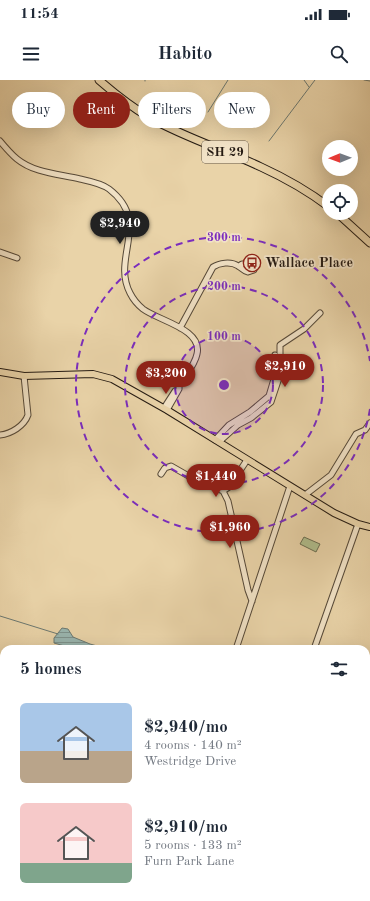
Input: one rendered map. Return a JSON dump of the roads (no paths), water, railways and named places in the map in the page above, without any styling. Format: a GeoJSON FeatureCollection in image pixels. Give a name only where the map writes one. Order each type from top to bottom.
{"type":"FeatureCollection","features":[{"type":"Feature","properties":{"kind":"highway","name":"SH 29"},"geometry":{"type":"LineString","coordinates":[[99,80],[134,108],[150,118],[185,135],[273,172],[298,186],[322,202]]}},
{"type":"Feature","properties":{"kind":"highway"},"geometry":{"type":"LineString","coordinates":[[345,220],[370,243]]}},
{"type":"Feature","properties":{"kind":"main road"},"geometry":{"type":"LineString","coordinates":[[0,372],[24,376],[86,374],[103,375],[126,385],[334,513],[358,524],[370,527]]}},
{"type":"Feature","properties":{"kind":"street"},"geometry":{"type":"LineString","coordinates":[[0,141],[18,159],[31,167],[98,184],[107,188],[124,206],[130,225],[130,237],[124,272],[125,281],[130,294],[143,309],[193,336],[197,343],[198,351],[196,358],[179,386],[176,388],[165,409]]}},
{"type":"Feature","properties":{"kind":"street"},"geometry":{"type":"LineString","coordinates":[[0,252],[17,258]]}},
{"type":"Feature","properties":{"kind":"street"},"geometry":{"type":"LineString","coordinates":[[180,328],[213,267],[220,263],[239,266]]}},
{"type":"Feature","properties":{"kind":"street"},"geometry":{"type":"LineString","coordinates":[[217,441],[238,425],[251,418],[270,402],[282,369],[280,345],[304,329],[320,313]]}},
{"type":"Feature","properties":{"kind":"street"},"geometry":{"type":"LineString","coordinates":[[217,441],[229,425],[250,412],[269,396],[277,369],[275,355]]}},
{"type":"Feature","properties":{"kind":"street"},"geometry":{"type":"LineString","coordinates":[[0,435],[19,427],[26,420],[28,415],[24,376]]}},
{"type":"Feature","properties":{"kind":"street"},"geometry":{"type":"LineString","coordinates":[[305,495],[331,475],[356,434],[365,430],[370,423]]}},
{"type":"Feature","properties":{"kind":"street"},"geometry":{"type":"LineString","coordinates":[[223,491],[229,487],[247,460]]}},
{"type":"Feature","properties":{"kind":"street"},"geometry":{"type":"LineString","coordinates":[[161,474],[165,468],[171,466],[192,478],[223,491],[228,501],[248,590],[252,601]]}},
{"type":"Feature","properties":{"kind":"street"},"geometry":{"type":"LineString","coordinates":[[237,645],[290,486]]}},
{"type":"Feature","properties":{"kind":"street"},"geometry":{"type":"LineString","coordinates":[[315,645],[358,524]]}},
{"type":"Feature","properties":{"kind":"water"},"geometry":{"type":"Polygon","coordinates":[[[62,628],[68,629],[73,637],[94,645],[61,645],[54,643],[54,638],[62,628]]]}},
{"type":"Feature","properties":{"kind":"waterway"},"geometry":{"type":"LineString","coordinates":[[208,112],[228,80]]}},
{"type":"Feature","properties":{"kind":"waterway"},"geometry":{"type":"LineString","coordinates":[[304,80],[309,87]]}},
{"type":"Feature","properties":{"kind":"waterway"},"geometry":{"type":"LineString","coordinates":[[269,141],[315,80]]}},
{"type":"Feature","properties":{"kind":"waterway"},"geometry":{"type":"LineString","coordinates":[[364,80],[370,81]]}},
{"type":"Feature","properties":{"kind":"waterway"},"geometry":{"type":"LineString","coordinates":[[0,616],[58,634]]}},
{"type":"Feature","properties":{"kind":"place","name":"Wallace Place"},"geometry":{"type":"Point","coordinates":[252,263]}}]}
